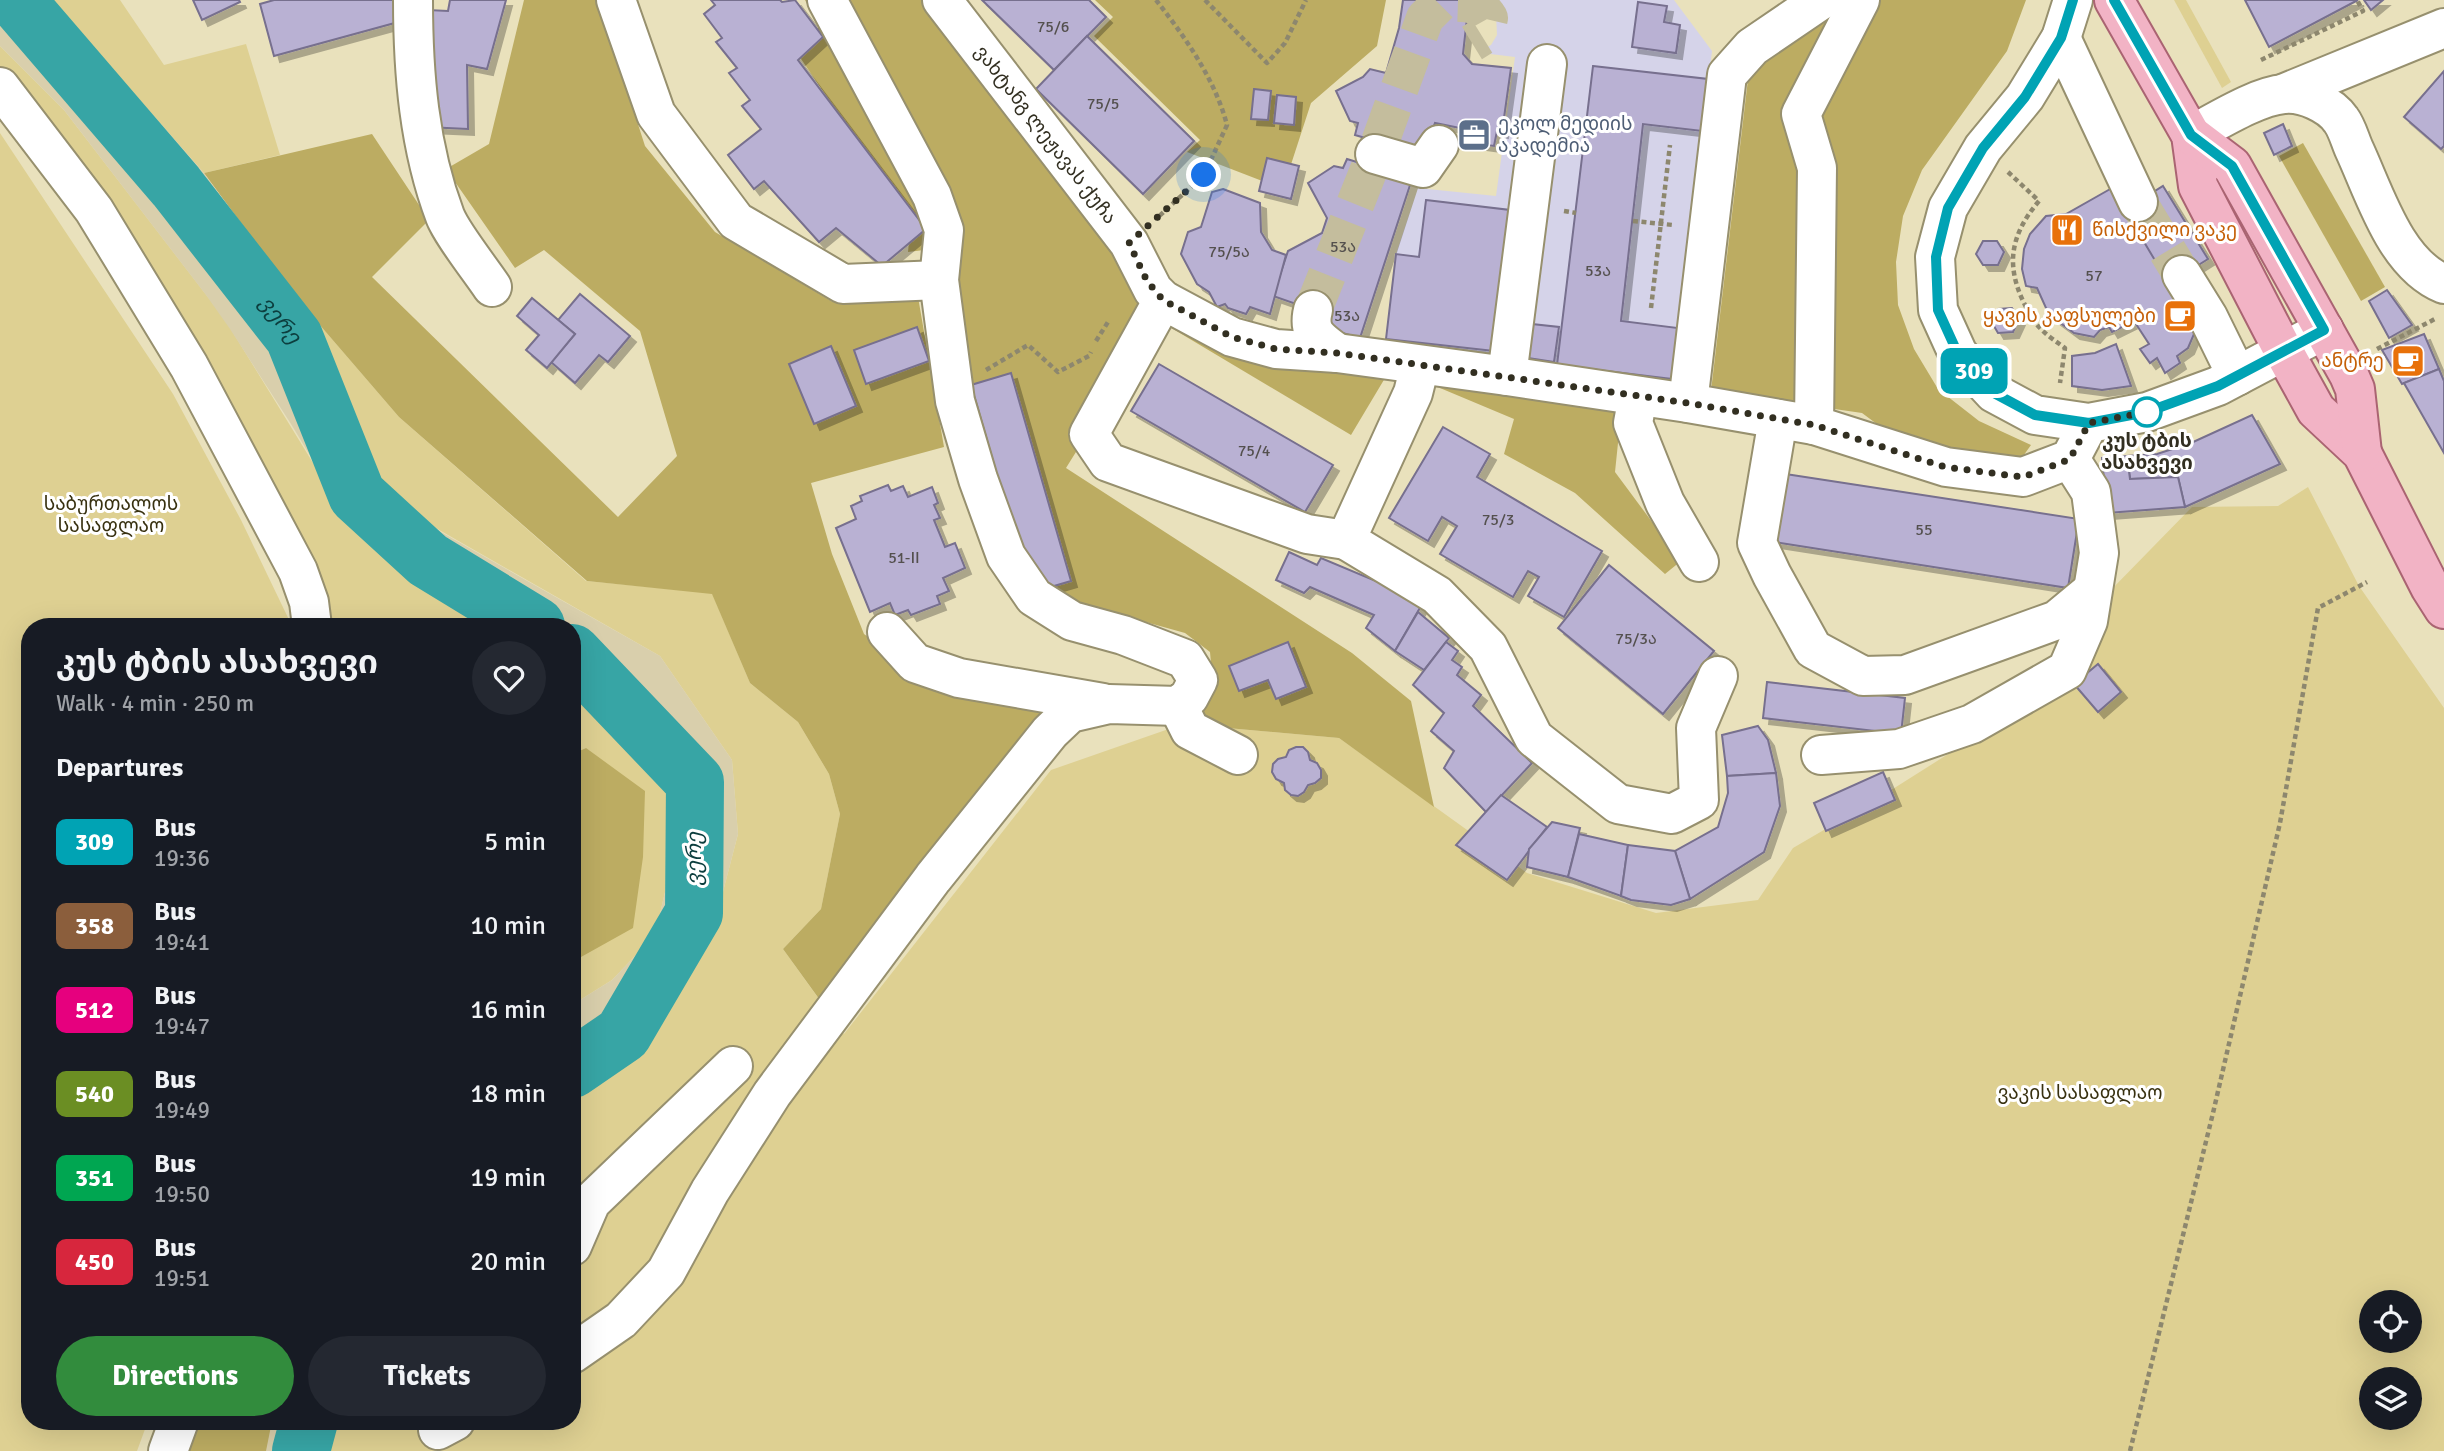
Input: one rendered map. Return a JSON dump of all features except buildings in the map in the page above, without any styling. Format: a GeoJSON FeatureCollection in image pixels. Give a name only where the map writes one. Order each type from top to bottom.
{"type":"FeatureCollection","features":[{"type":"Feature","properties":{"kind":"main road"},"geometry":{"type":"LineString","coordinates":[[2114,0],[2191,135],[2197,186],[2284,352],[2316,410],[2362,453],[2439,594]]}},
{"type":"Feature","properties":{"kind":"main road"},"geometry":{"type":"LineString","coordinates":[[2191,135],[2232,166],[2356,389],[2362,453]]}},
{"type":"Feature","properties":{"kind":"street"},"geometry":{"type":"LineString","coordinates":[[413,0],[413,52],[421,128],[446,218],[492,287]]}},
{"type":"Feature","properties":{"kind":"street"},"geometry":{"type":"LineString","coordinates":[[616,0],[656,114],[736,221],[844,284],[939,281]]}},
{"type":"Feature","properties":{"kind":"street"},"geometry":{"type":"LineString","coordinates":[[827,0],[932,196],[944,230],[939,281],[955,401],[978,479],[1006,556],[1034,597],[1072,621],[1123,635],[1185,659],[1198,680],[1189,698],[1178,706],[1109,704],[959,678],[915,663],[887,632]]}},
{"type":"Feature","properties":{"kind":"street","name":"ვახტანგ ლეჟავას ქუჩა"},"geometry":{"type":"LineString","coordinates":[[942,0],[1129,243],[1147,281],[1163,300],[1232,337],[1276,349],[1337,353],[1507,376],[1796,422],[1945,467],[2023,477],[2070,459]]}},
{"type":"Feature","properties":{"kind":"street"},"geometry":{"type":"LineString","coordinates":[[1688,403],[1727,75],[1752,47],[1821,0]]}},
{"type":"Feature","properties":{"kind":"street"},"geometry":{"type":"LineString","coordinates":[[1860,0],[1801,114],[1817,168],[1796,422],[1758,543],[1772,575],[1813,649],[1863,676],[1905,675],[2057,620],[2092,591]]}},
{"type":"Feature","properties":{"kind":"street"},"geometry":{"type":"LineString","coordinates":[[2073,0],[2061,38],[2025,97],[1983,148],[1948,208],[1936,257],[1938,310],[1958,354],[1994,393],[2035,415],[2073,421],[2147,412],[2218,386],[2324,330]]}},
{"type":"Feature","properties":{"kind":"street"},"geometry":{"type":"LineString","coordinates":[[2191,135],[2253,104],[2444,28]]}},
{"type":"Feature","properties":{"kind":"street"},"geometry":{"type":"LineString","coordinates":[[2061,38],[2138,202]]}},
{"type":"Feature","properties":{"kind":"street"},"geometry":{"type":"LineString","coordinates":[[1507,376],[1547,64]]}},
{"type":"Feature","properties":{"kind":"street"},"geometry":{"type":"LineString","coordinates":[[0,87],[94,211],[190,366],[298,571],[312,618]]}},
{"type":"Feature","properties":{"kind":"street"},"geometry":{"type":"LineString","coordinates":[[2285,93],[2317,100],[2340,118],[2384,215],[2408,258],[2431,279],[2444,284]]}},
{"type":"Feature","properties":{"kind":"street"},"geometry":{"type":"LineString","coordinates":[[1375,154],[1423,168],[1439,145]]}},
{"type":"Feature","properties":{"kind":"street"},"geometry":{"type":"LineString","coordinates":[[2182,275],[2208,317],[2237,376]]}},
{"type":"Feature","properties":{"kind":"street"},"geometry":{"type":"LineString","coordinates":[[1163,300],[1089,434],[1108,462],[1307,534],[1346,540],[1437,595],[1488,647],[1534,738],[1618,804],[1672,814],[1699,800],[1696,728],[1718,676]]}},
{"type":"Feature","properties":{"kind":"street"},"geometry":{"type":"LineString","coordinates":[[1313,310],[1311,330],[1337,353]]}},
{"type":"Feature","properties":{"kind":"street"},"geometry":{"type":"LineString","coordinates":[[1346,540],[1413,393],[1420,365]]}},
{"type":"Feature","properties":{"kind":"street"},"geometry":{"type":"LineString","coordinates":[[1638,396],[1633,424],[1665,503],[1699,562]]}},
{"type":"Feature","properties":{"kind":"street"},"geometry":{"type":"LineString","coordinates":[[1821,755],[1899,749],[1972,724],[2067,670],[2088,621],[2099,554],[2091,492],[2070,459],[2073,421]]}},
{"type":"Feature","properties":{"kind":"street"},"geometry":{"type":"LineString","coordinates":[[581,1348],[621,1320],[666,1272],[709,1191],[772,1094],[933,878],[1050,732],[1070,713],[1109,704]]}},
{"type":"Feature","properties":{"kind":"street"},"geometry":{"type":"LineString","coordinates":[[1178,706],[1190,730],[1238,755]]}},
{"type":"Feature","properties":{"kind":"street"},"geometry":{"type":"LineString","coordinates":[[581,1227],[592,1202],[733,1066]]}},
{"type":"Feature","properties":{"kind":"street"},"geometry":{"type":"LineString","coordinates":[[168,1451],[176,1430]]}},
{"type":"Feature","properties":{"kind":"path"},"geometry":{"type":"LineString","coordinates":[[1129,243],[1204,175],[1227,125],[1222,105],[1184,35],[1156,0]]}},
{"type":"Feature","properties":{"kind":"path"},"geometry":{"type":"LineString","coordinates":[[1205,0],[1267,63],[1284,43],[1306,0]]}},
{"type":"Feature","properties":{"kind":"path"},"geometry":{"type":"LineString","coordinates":[[2259,61],[2363,11],[2357,0]]}},
{"type":"Feature","properties":{"kind":"path"},"geometry":{"type":"LineString","coordinates":[[1651,308],[1670,145]]}},
{"type":"Feature","properties":{"kind":"path"},"geometry":{"type":"LineString","coordinates":[[1983,148],[2039,201],[2026,216],[2015,240],[2012,262],[2016,287],[2030,316],[2042,331],[2065,348],[2073,421]]}},
{"type":"Feature","properties":{"kind":"path"},"geometry":{"type":"LineString","coordinates":[[1633,221],[1680,226]]}},
{"type":"Feature","properties":{"kind":"path"},"geometry":{"type":"LineString","coordinates":[[2377,349],[2444,314]]}},
{"type":"Feature","properties":{"kind":"path"},"geometry":{"type":"LineString","coordinates":[[953,378],[979,374],[1028,345],[1058,372]]}},
{"type":"Feature","properties":{"kind":"path"},"geometry":{"type":"LineString","coordinates":[[2130,1451],[2216,1100],[2280,823],[2318,607],[2367,582]]}},
{"type":"Feature","properties":{"kind":"shaded area"},"geometry":{"type":"Polygon","coordinates":[[[524,0],[598,0],[645,146],[715,232],[833,302],[918,297],[944,447],[811,483],[832,554],[864,634],[918,674],[1077,700],[830,1014],[783,949],[821,909],[840,814],[829,774],[798,722],[750,683],[712,594],[587,581],[399,417],[294,295],[204,173],[372,134],[429,220],[372,277],[618,517],[677,456],[640,331],[544,250],[515,268],[446,169],[489,144],[524,0]]]}},
{"type":"Feature","properties":{"kind":"shaded area"},"geometry":{"type":"Polygon","coordinates":[[[805,0],[820,0],[930,227],[924,250],[908,252],[911,221],[795,50],[819,27],[805,0]]]}},
{"type":"Feature","properties":{"kind":"shaded area"},"geometry":{"type":"Polygon","coordinates":[[[837,0],[934,0],[1150,281],[1267,351],[1391,368],[1351,435],[1158,320],[1066,468],[1352,653],[1411,701],[1434,807],[1339,738],[1183,724],[1213,685],[1210,652],[1185,633],[1067,600],[1025,563],[975,437],[947,283],[837,0]]]}},
{"type":"Feature","properties":{"kind":"shaded area"},"geometry":{"type":"Polygon","coordinates":[[[1095,0],[1386,0],[1377,46],[1311,103],[1283,189],[1187,152],[1200,140],[1094,36],[1113,17],[1095,0]]]}},
{"type":"Feature","properties":{"kind":"shaded area"},"geometry":{"type":"Polygon","coordinates":[[[1487,0],[1674,0],[1712,51],[1672,379],[1426,350],[1426,344],[1386,339],[1396,254],[1418,188],[1496,196],[1515,57],[1482,53],[1497,35],[1496,13],[1487,0]]]}},
{"type":"Feature","properties":{"kind":"shaded area"},"geometry":{"type":"Polygon","coordinates":[[[1837,0],[2026,0],[2007,51],[1922,170],[1903,216],[1896,262],[1898,305],[1914,349],[1938,389],[1979,421],[2031,445],[2021,459],[1952,451],[1889,433],[1862,413],[1711,391],[1749,71],[1837,0]]]}},
{"type":"Feature","properties":{"kind":"shaded area"},"geometry":{"type":"Polygon","coordinates":[[[2303,143],[2385,287],[2361,301],[2279,156],[2303,143]]]}},
{"type":"Feature","properties":{"kind":"shaded area"},"geometry":{"type":"Polygon","coordinates":[[[1443,378],[1621,414],[1615,472],[1681,561],[1665,574],[1575,493],[1504,454],[1514,419],[1440,388],[1443,378]]]}},
{"type":"Feature","properties":{"kind":"shaded area"},"geometry":{"type":"Polygon","coordinates":[[[586,748],[645,791],[643,857],[633,928],[581,957],[581,750],[586,748]]]}},
{"type":"Feature","properties":{"kind":"shaded area"},"geometry":{"type":"Polygon","coordinates":[[[194,1430],[328,1430],[327,1451],[186,1451],[194,1430]]]}},
{"type":"Feature","properties":{"kind":"green space"},"geometry":{"type":"Polygon","coordinates":[[[52,0],[120,0],[164,65],[246,44],[280,155],[204,173],[52,0]]]}},
{"type":"Feature","properties":{"kind":"green space"},"geometry":{"type":"Polygon","coordinates":[[[2174,0],[2186,0],[2231,82],[2222,88],[2174,0]]]}},
{"type":"Feature","properties":{"kind":"green space"},"geometry":{"type":"Polygon","coordinates":[[[0,46],[64,110],[224,318],[326,484],[376,545],[497,618],[322,618],[313,571],[231,404],[178,323],[0,70],[0,46]]]}},
{"type":"Feature","properties":{"kind":"green space","name":"საბურთალოს სასაფლაო"},"geometry":{"type":"Polygon","coordinates":[[[0,133],[173,394],[241,520],[288,618],[21,618],[21,1430],[145,1430],[137,1451],[0,1451],[0,133]]]}},
{"type":"Feature","properties":{"kind":"green space","name":"ვაკის სასაფლაო"},"geometry":{"type":"Polygon","coordinates":[[[294,295],[399,417],[586,581],[712,593],[750,683],[798,722],[829,774],[840,814],[821,909],[783,949],[844,1034],[1051,770],[1183,724],[1339,738],[1527,873],[1656,913],[1758,900],[1793,848],[2002,720],[2108,593],[2192,507],[2278,506],[2308,487],[2359,586],[2444,708],[2444,1451],[327,1451],[332,1430],[581,1430],[581,1083],[631,1051],[713,930],[738,834],[732,760],[660,656],[434,527],[378,478],[354,433],[294,295]]]}},
{"type":"Feature","properties":{"kind":"green space"},"geometry":{"type":"Polygon","coordinates":[[[581,681],[630,726],[678,793],[672,862],[655,935],[612,980],[581,999],[581,957],[586,748],[581,750],[581,681]]]}},
{"type":"Feature","properties":{"kind":"sand"},"geometry":{"type":"Polygon","coordinates":[[[0,0],[52,0],[204,173],[294,295],[354,433],[378,478],[434,528],[660,656],[732,760],[738,834],[713,930],[631,1051],[581,1083],[581,999],[612,980],[655,935],[672,862],[678,793],[630,726],[581,681],[581,618],[497,618],[376,545],[351,524],[291,424],[206,295],[64,110],[0,46],[0,0]]]}},
{"type":"Feature","properties":{"kind":"sand"},"geometry":{"type":"Polygon","coordinates":[[[270,1430],[332,1430],[327,1451],[266,1451],[270,1430]]]}},
{"type":"Feature","properties":{"kind":"waterway","name":"ვერე"},"geometry":{"type":"LineString","coordinates":[[16,0],[176,186],[294,337],[357,495],[428,560],[523,618]]}},
{"type":"Feature","properties":{"kind":"waterway","name":"ვერე"},"geometry":{"type":"LineString","coordinates":[[581,662],[695,782],[694,913],[623,1034],[581,1063]]}},
{"type":"Feature","properties":{"kind":"waterway","name":"ვერე"},"geometry":{"type":"LineString","coordinates":[[301,1451],[307,1430]]}},
{"type":"Feature","properties":{"kind":"tunnel"},"geometry":{"type":"LineString","coordinates":[[1380,142],[1425,18],[1440,3],[1461,3],[1480,8],[1489,18],[1485,35],[1472,43]]}},
{"type":"Feature","properties":{"kind":"tunnel"},"geometry":{"type":"LineString","coordinates":[[1313,310],[1370,167]]}},
{"type":"Feature","properties":{"kind":"tunnel"},"geometry":{"type":"LineString","coordinates":[[2138,202],[2182,275]]}},
{"type":"Feature","properties":{"kind":"bus line","name":"309"},"geometry":{"type":"LineString","coordinates":[[2073,0],[2061,38],[2025,97],[1983,148],[1948,208],[1936,257],[1938,310],[1958,354],[1994,393],[2035,415],[2089,423],[2147,412],[2218,386],[2324,330],[2232,166],[2191,135],[2114,0]]}},
{"type":"Feature","properties":{"kind":"place","name":"ეკოლ მედიის აკადემია"},"geometry":{"type":"Point","coordinates":[1474,135]}},
{"type":"Feature","properties":{"kind":"place","name":"წისქვილი ვაკე"},"geometry":{"type":"Point","coordinates":[2067,230]}},
{"type":"Feature","properties":{"kind":"place","name":"ყავის კაფსულები"},"geometry":{"type":"Point","coordinates":[2180,316]}},
{"type":"Feature","properties":{"kind":"place","name":"ანტრე"},"geometry":{"type":"Point","coordinates":[2408,361]}},
{"type":"Feature","properties":{"kind":"place","name":"კუს ტბის ასახვევი"},"geometry":{"type":"Point","coordinates":[2147,412]}},
{"type":"Feature","properties":{"kind":"route"},"geometry":{"type":"LineString","coordinates":[[1204,175],[1129,243],[1147,281],[1163,300],[1232,337],[1276,349],[1337,353],[1688,403],[1814,425],[1945,467],[2023,477],[2070,459],[2089,423],[2147,412]]}}]}
